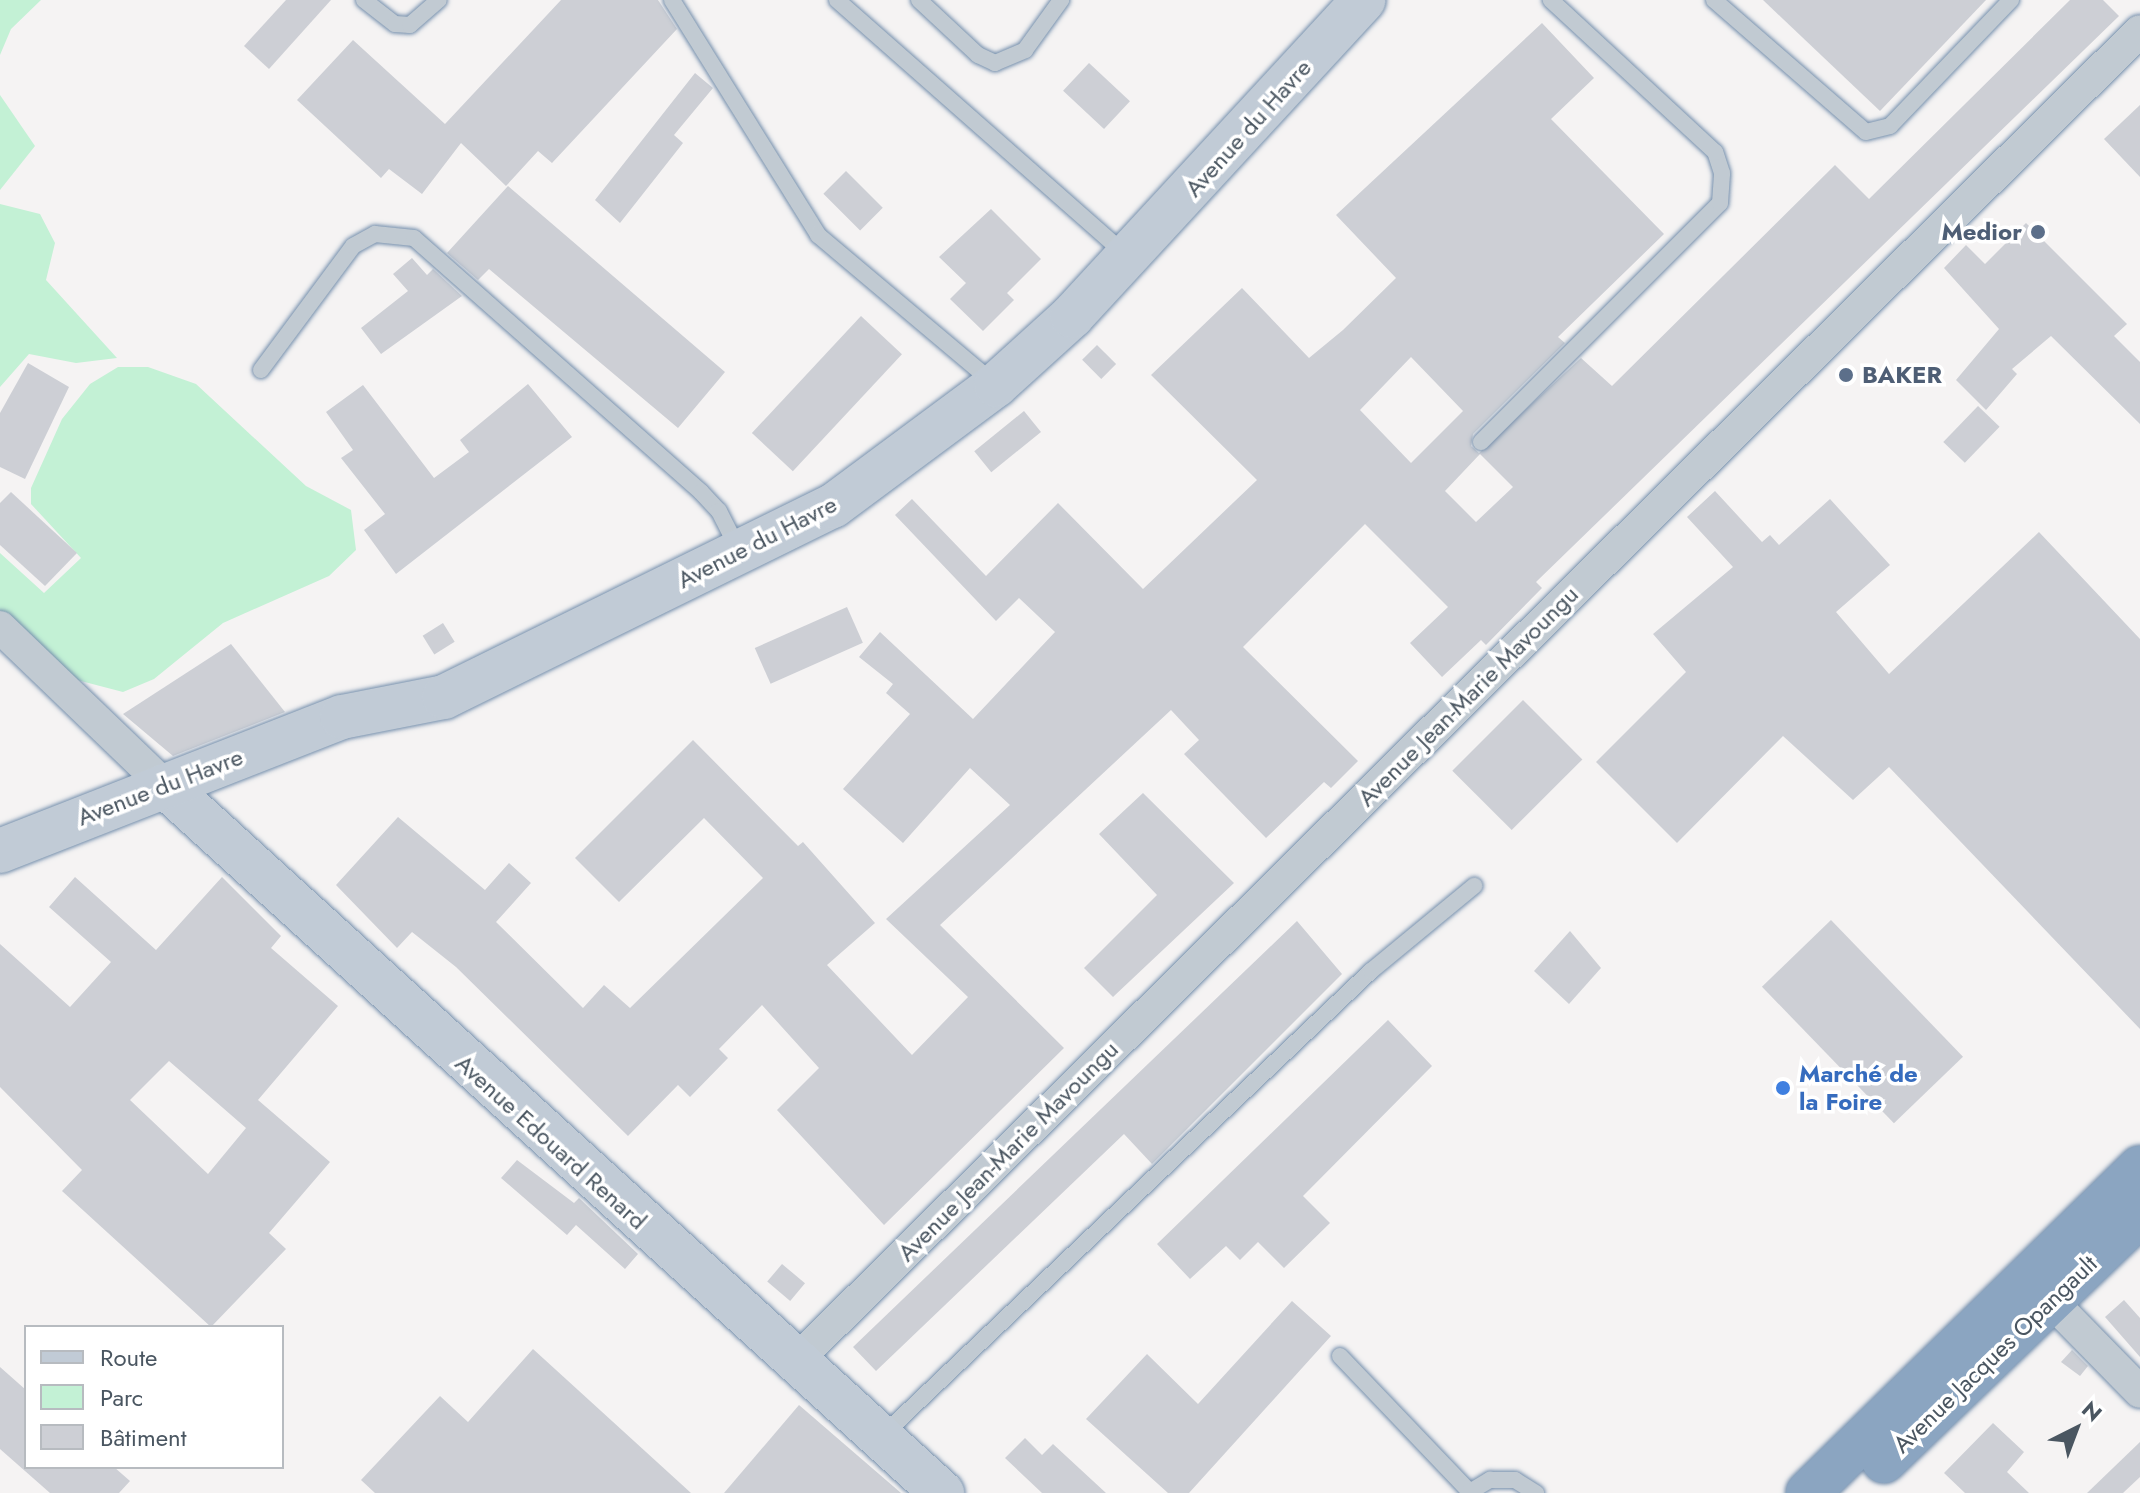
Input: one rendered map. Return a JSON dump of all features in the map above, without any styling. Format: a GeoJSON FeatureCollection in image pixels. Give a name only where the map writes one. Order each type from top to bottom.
{"type":"FeatureCollection","features":[{"type":"Feature","properties":{"kind":"highway"},"geometry":{"type":"LineString","coordinates":[[1808,1493],[2140,1168]]}},
{"type":"Feature","properties":{"kind":"highway","name":"Avenue Jacques Opangault"},"geometry":{"type":"LineString","coordinates":[[1851,1493],[2140,1215]]}},
{"type":"Feature","properties":{"kind":"street","name":"Avenue du Havre"},"geometry":{"type":"LineString","coordinates":[[0,851],[342,717],[444,697],[833,506],[996,385],[1129,258],[1364,0]]}},
{"type":"Feature","properties":{"kind":"street","name":"Avenue Jean-Marie Mavoungu"},"geometry":{"type":"LineString","coordinates":[[797,1360],[2140,31]]}},
{"type":"Feature","properties":{"kind":"street"},"geometry":{"type":"LineString","coordinates":[[0,627],[165,786]]}},
{"type":"Feature","properties":{"kind":"street","name":"Avenue Edouard Renard"},"geometry":{"type":"LineString","coordinates":[[165,786],[476,1075],[942,1493]]}},
{"type":"Feature","properties":{"kind":"street"},"geometry":{"type":"LineString","coordinates":[[2051,1301],[2140,1392]]}},
{"type":"Feature","properties":{"kind":"lane"},"geometry":{"type":"LineString","coordinates":[[364,0],[395,24],[410,25],[439,0]]}},
{"type":"Feature","properties":{"kind":"lane"},"geometry":{"type":"LineString","coordinates":[[672,0],[818,235],[996,385]]}},
{"type":"Feature","properties":{"kind":"lane"},"geometry":{"type":"LineString","coordinates":[[837,0],[1129,258]]}},
{"type":"Feature","properties":{"kind":"lane"},"geometry":{"type":"LineString","coordinates":[[919,0],[978,55],[995,63],[1025,50],[1061,0]]}},
{"type":"Feature","properties":{"kind":"lane"},"geometry":{"type":"LineString","coordinates":[[1481,442],[1720,203],[1722,173],[1715,152],[1551,0]]}},
{"type":"Feature","properties":{"kind":"lane"},"geometry":{"type":"LineString","coordinates":[[1714,0],[1866,132],[1890,126],[2011,0]]}},
{"type":"Feature","properties":{"kind":"lane"},"geometry":{"type":"LineString","coordinates":[[261,370],[353,246],[375,234],[414,238],[701,492],[719,511],[740,553]]}},
{"type":"Feature","properties":{"kind":"lane"},"geometry":{"type":"LineString","coordinates":[[881,1437],[1371,971],[1474,886]]}},
{"type":"Feature","properties":{"kind":"lane"},"geometry":{"type":"LineString","coordinates":[[1340,1356],[1468,1492],[1490,1480],[1515,1480],[1536,1493]]}},
{"type":"Feature","properties":{"kind":"green space"},"geometry":{"type":"Polygon","coordinates":[[[0,0],[41,0],[11,29],[0,55],[0,0]]]}},
{"type":"Feature","properties":{"kind":"green space"},"geometry":{"type":"Polygon","coordinates":[[[0,95],[35,146],[0,190],[0,95]]]}},
{"type":"Feature","properties":{"kind":"green space"},"geometry":{"type":"Polygon","coordinates":[[[0,204],[40,214],[55,243],[46,280],[117,358],[76,363],[29,354],[0,387],[0,204]]]}},
{"type":"Feature","properties":{"kind":"green space"},"geometry":{"type":"Polygon","coordinates":[[[118,367],[148,367],[196,384],[306,486],[351,510],[356,550],[329,576],[223,623],[154,679],[123,692],[77,680],[0,611],[0,553],[44,593],[81,558],[31,504],[31,488],[62,419],[90,384],[118,367]]]}},
{"type":"Feature","properties":{"kind":"building"},"geometry":{"type":"Polygon","coordinates":[[[286,0],[331,0],[269,69],[244,46],[286,0]]]}},
{"type":"Feature","properties":{"kind":"building"},"geometry":{"type":"Polygon","coordinates":[[[561,0],[658,0],[677,29],[552,163],[538,151],[506,186],[461,143],[422,194],[389,169],[381,178],[297,100],[353,40],[445,124],[561,0]]]}},
{"type":"Feature","properties":{"kind":"building"},"geometry":{"type":"Polygon","coordinates":[[[1763,0],[1986,0],[1880,111],[1763,0]]]}},
{"type":"Feature","properties":{"kind":"building"},"geometry":{"type":"Polygon","coordinates":[[[2070,0],[2103,0],[2119,16],[1536,582],[1542,588],[1486,645],[1481,640],[1442,677],[1410,643],[1448,607],[1365,524],[1243,647],[1358,761],[1331,788],[1324,782],[1266,838],[1184,754],[1199,740],[1171,710],[940,925],[1064,1048],[884,1225],[777,1110],[819,1068],[762,1005],[719,1049],[728,1058],[690,1097],[678,1085],[628,1136],[456,967],[412,932],[397,948],[336,885],[398,817],[485,890],[509,863],[531,883],[496,922],[583,1008],[604,985],[630,1008],[763,878],[704,818],[619,902],[575,858],[693,740],[798,846],[803,842],[875,923],[827,965],[912,1055],[968,997],[886,919],[1010,805],[970,768],[903,843],[843,789],[910,714],[886,693],[893,684],[859,657],[880,632],[973,719],[1055,632],[1019,598],[996,621],[895,515],[912,499],[986,576],[1058,503],[1143,589],[1257,480],[1151,375],[1242,288],[1309,358],[1343,330],[1396,278],[1336,215],[1542,23],[1594,78],[1551,119],[1664,234],[1558,337],[1565,343],[1473,434],[1471,446],[1479,453],[1581,358],[1612,386],[1835,165],[1869,199],[2070,0]],[[1411,357],[1360,410],[1411,463],[1463,411],[1411,357]],[[1480,454],[1445,491],[1476,522],[1513,487],[1480,454]]]}},
{"type":"Feature","properties":{"kind":"building"},"geometry":{"type":"Polygon","coordinates":[[[1089,63],[1130,101],[1104,129],[1063,91],[1089,63]]]}},
{"type":"Feature","properties":{"kind":"building"},"geometry":{"type":"Polygon","coordinates":[[[695,73],[713,88],[674,135],[683,143],[620,223],[595,200],[695,73]]]}},
{"type":"Feature","properties":{"kind":"building"},"geometry":{"type":"Polygon","coordinates":[[[2140,105],[2140,177],[2104,139],[2140,105]]]}},
{"type":"Feature","properties":{"kind":"building"},"geometry":{"type":"Polygon","coordinates":[[[846,171],[883,208],[860,230],[823,194],[846,171]]]}},
{"type":"Feature","properties":{"kind":"building"},"geometry":{"type":"Polygon","coordinates":[[[508,186],[725,372],[678,428],[489,269],[478,280],[447,253],[508,186]]]}},
{"type":"Feature","properties":{"kind":"building"},"geometry":{"type":"Polygon","coordinates":[[[991,209],[1041,259],[1007,293],[1014,300],[983,331],[950,299],[966,283],[939,257],[991,209]]]}},
{"type":"Feature","properties":{"kind":"building"},"geometry":{"type":"Polygon","coordinates":[[[2026,223],[2127,324],[2114,336],[2140,362],[2140,424],[2051,336],[2012,369],[2017,374],[1986,410],[1956,380],[1999,329],[1944,268],[1966,245],[1985,264],[2026,223]]]}},
{"type":"Feature","properties":{"kind":"building"},"geometry":{"type":"Polygon","coordinates":[[[412,258],[427,275],[433,269],[462,296],[381,354],[361,328],[408,291],[393,274],[412,258]]]}},
{"type":"Feature","properties":{"kind":"building"},"geometry":{"type":"Polygon","coordinates":[[[861,316],[902,354],[793,471],[752,433],[861,316]]]}},
{"type":"Feature","properties":{"kind":"building"},"geometry":{"type":"Polygon","coordinates":[[[1097,345],[1116,364],[1101,379],[1082,360],[1097,345]]]}},
{"type":"Feature","properties":{"kind":"building"},"geometry":{"type":"Polygon","coordinates":[[[28,363],[69,387],[25,479],[0,467],[0,413],[28,363]]]}},
{"type":"Feature","properties":{"kind":"building"},"geometry":{"type":"Polygon","coordinates":[[[528,384],[572,437],[396,574],[364,530],[385,514],[341,458],[353,450],[326,412],[363,385],[434,478],[469,452],[460,440],[528,384]]]}},
{"type":"Feature","properties":{"kind":"building"},"geometry":{"type":"Polygon","coordinates":[[[1978,406],[2000,427],[1965,463],[1943,442],[1978,406]]]}},
{"type":"Feature","properties":{"kind":"building"},"geometry":{"type":"Polygon","coordinates":[[[1024,411],[1041,432],[991,472],[974,451],[1024,411]]]}},
{"type":"Feature","properties":{"kind":"building"},"geometry":{"type":"Polygon","coordinates":[[[1715,491],[1762,542],[1770,535],[1779,545],[1830,499],[1890,565],[1836,612],[1889,674],[2039,532],[2140,639],[2140,1029],[1889,767],[1853,800],[1783,736],[1677,843],[1596,762],[1686,672],[1653,634],[1733,567],[1687,517],[1715,491]]]}},
{"type":"Feature","properties":{"kind":"building"},"geometry":{"type":"Polygon","coordinates":[[[11,492],[77,553],[45,586],[0,545],[0,503],[11,492]]]}},
{"type":"Feature","properties":{"kind":"building"},"geometry":{"type":"Polygon","coordinates":[[[847,607],[863,643],[771,684],[755,648],[847,607]]]}},
{"type":"Feature","properties":{"kind":"building"},"geometry":{"type":"Polygon","coordinates":[[[443,623],[455,642],[434,654],[423,636],[443,623]]]}},
{"type":"Feature","properties":{"kind":"building"},"geometry":{"type":"Polygon","coordinates":[[[231,644],[285,712],[173,756],[123,714],[231,644]]]}},
{"type":"Feature","properties":{"kind":"building"},"geometry":{"type":"Polygon","coordinates":[[[1523,700],[1582,759],[1512,830],[1452,771],[1523,700]]]}},
{"type":"Feature","properties":{"kind":"building"},"geometry":{"type":"Polygon","coordinates":[[[1143,793],[1234,883],[1113,997],[1084,968],[1157,895],[1099,834],[1143,793]]]}},
{"type":"Feature","properties":{"kind":"building"},"geometry":{"type":"Polygon","coordinates":[[[75,877],[156,950],[222,877],[281,936],[271,948],[338,1006],[258,1100],[330,1162],[269,1233],[286,1249],[213,1325],[209,1325],[62,1191],[82,1170],[0,1087],[0,944],[70,1007],[111,962],[49,907],[75,877]],[[169,1061],[130,1100],[208,1174],[246,1128],[169,1061]]]}},
{"type":"Feature","properties":{"kind":"building"},"geometry":{"type":"Polygon","coordinates":[[[1831,920],[1963,1057],[1894,1123],[1762,987],[1831,920]]]}},
{"type":"Feature","properties":{"kind":"building"},"geometry":{"type":"Polygon","coordinates":[[[1297,921],[1342,974],[1152,1164],[1124,1134],[876,1371],[853,1347],[1297,921]]]}},
{"type":"Feature","properties":{"kind":"building"},"geometry":{"type":"Polygon","coordinates":[[[1570,931],[1601,968],[1569,1004],[1534,971],[1570,931]]]}},
{"type":"Feature","properties":{"kind":"building"},"geometry":{"type":"Polygon","coordinates":[[[1388,1020],[1432,1066],[1303,1196],[1330,1223],[1284,1268],[1258,1242],[1240,1260],[1226,1246],[1190,1279],[1157,1244],[1388,1020]]]}},
{"type":"Feature","properties":{"kind":"building"},"geometry":{"type":"Polygon","coordinates":[[[517,1160],[574,1203],[579,1198],[638,1254],[625,1269],[576,1225],[567,1235],[501,1178],[517,1160]]]}},
{"type":"Feature","properties":{"kind":"building"},"geometry":{"type":"Polygon","coordinates":[[[782,1264],[805,1283],[790,1301],[767,1282],[782,1264]]]}},
{"type":"Feature","properties":{"kind":"building"},"geometry":{"type":"Polygon","coordinates":[[[2124,1300],[2140,1318],[2140,1357],[2105,1317],[2124,1300]]]}},
{"type":"Feature","properties":{"kind":"building"},"geometry":{"type":"Polygon","coordinates":[[[1292,1301],[1331,1336],[1189,1493],[1168,1493],[1086,1419],[1147,1354],[1198,1404],[1292,1301]]]}},
{"type":"Feature","properties":{"kind":"building"},"geometry":{"type":"Polygon","coordinates":[[[533,1349],[691,1493],[375,1493],[361,1480],[440,1396],[468,1422],[533,1349]]]}},
{"type":"Feature","properties":{"kind":"building"},"geometry":{"type":"Polygon","coordinates":[[[2072,1350],[2088,1366],[2080,1376],[2061,1362],[2072,1350]]]}},
{"type":"Feature","properties":{"kind":"building"},"geometry":{"type":"Polygon","coordinates":[[[0,1367],[24,1388],[24,1469],[116,1469],[130,1481],[119,1493],[50,1493],[0,1449],[0,1367]]]}},
{"type":"Feature","properties":{"kind":"building"},"geometry":{"type":"Polygon","coordinates":[[[799,1405],[901,1493],[724,1493],[799,1405]]]}},
{"type":"Feature","properties":{"kind":"building"},"geometry":{"type":"Polygon","coordinates":[[[1993,1423],[2024,1452],[2007,1472],[2029,1493],[1965,1493],[1944,1473],[1993,1423]]]}},
{"type":"Feature","properties":{"kind":"building"},"geometry":{"type":"Polygon","coordinates":[[[1025,1438],[1042,1455],[1053,1444],[1106,1493],[1042,1493],[1005,1458],[1025,1438]]]}},
{"type":"Feature","properties":{"kind":"building"},"geometry":{"type":"Polygon","coordinates":[[[2140,1442],[2140,1477],[2123,1493],[2087,1493],[2140,1442]]]}},
{"type":"Feature","properties":{"kind":"place","name":"Medior"},"geometry":{"type":"Point","coordinates":[2038,232]}},
{"type":"Feature","properties":{"kind":"place","name":"BAKER"},"geometry":{"type":"Point","coordinates":[1846,375]}},
{"type":"Feature","properties":{"kind":"place","name":"Marché de la Foire"},"geometry":{"type":"Point","coordinates":[1783,1088]}}]}
